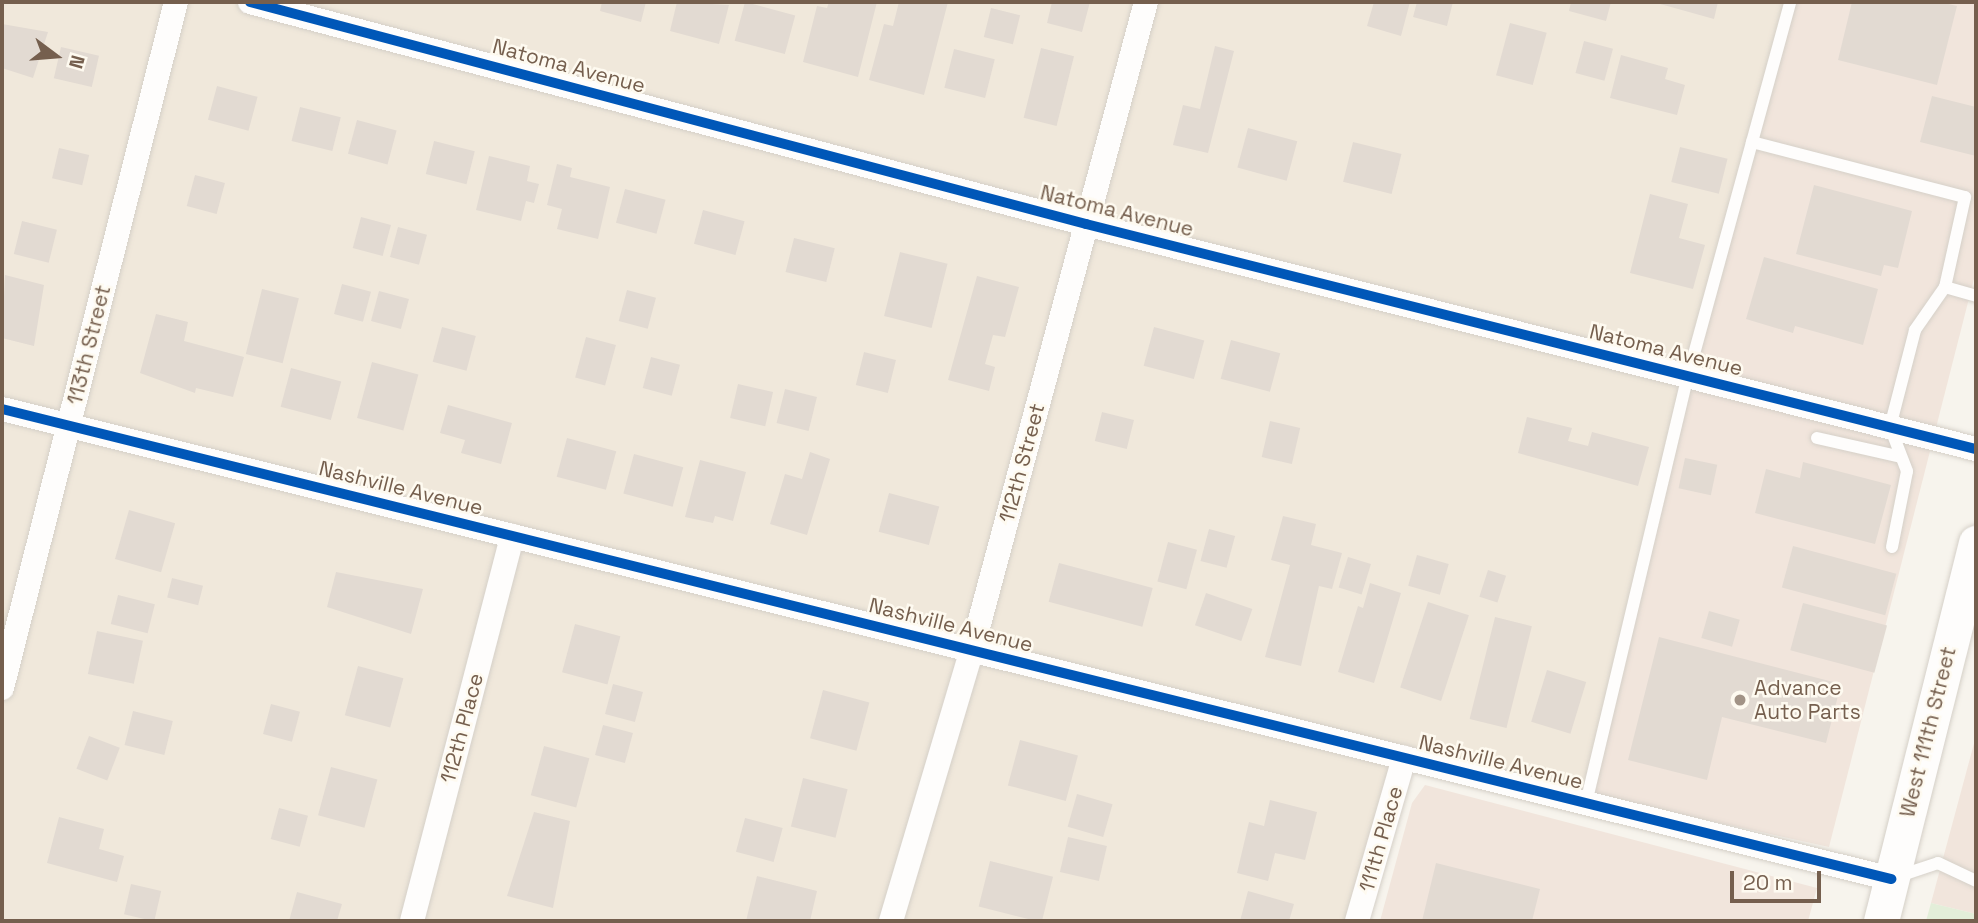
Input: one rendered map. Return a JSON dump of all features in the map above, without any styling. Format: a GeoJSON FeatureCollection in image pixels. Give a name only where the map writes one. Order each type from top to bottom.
{"type":"FeatureCollection","features":[{"type":"Feature","properties":{"kind":"main road","name":"West 111th Street"},"geometry":{"type":"LineString","coordinates":[[1881,921],[1976,543]]}},
{"type":"Feature","properties":{"kind":"street","name":"113th Street"},"geometry":{"type":"LineString","coordinates":[[2,688],[176,2]]}},
{"type":"Feature","properties":{"kind":"street","name":"Natoma Avenue"},"geometry":{"type":"LineString","coordinates":[[250,2],[1086,224],[1976,449]]}},
{"type":"Feature","properties":{"kind":"street","name":"112th Street"},"geometry":{"type":"LineString","coordinates":[[891,921],[972,650],[1146,2]]}},
{"type":"Feature","properties":{"kind":"street","name":"Nashville Avenue"},"geometry":{"type":"LineString","coordinates":[[2,409],[1891,879]]}},
{"type":"Feature","properties":{"kind":"street","name":"112th Place"},"geometry":{"type":"LineString","coordinates":[[412,921],[512,536]]}},
{"type":"Feature","properties":{"kind":"street","name":"111th Place"},"geometry":{"type":"LineString","coordinates":[[1357,921],[1404,758]]}},
{"type":"Feature","properties":{"kind":"lane"},"geometry":{"type":"LineString","coordinates":[[1586,803],[1688,376],[1790,2]]}},
{"type":"Feature","properties":{"kind":"lane"},"geometry":{"type":"LineString","coordinates":[[1752,142],[1965,197],[1945,287],[1915,330],[1889,427],[1907,471],[1892,547]]}},
{"type":"Feature","properties":{"kind":"lane"},"geometry":{"type":"LineString","coordinates":[[1945,287],[1976,296]]}},
{"type":"Feature","properties":{"kind":"lane"},"geometry":{"type":"LineString","coordinates":[[1817,438],[1901,457]]}},
{"type":"Feature","properties":{"kind":"lane"},"geometry":{"type":"LineString","coordinates":[[1891,879],[1938,863],[1976,881]]}},
{"type":"Feature","properties":{"kind":"shaded area"},"geometry":{"type":"Polygon","coordinates":[[[2,2],[1790,2],[1588,794],[1394,746],[1351,921],[2,921],[2,2]]]}},
{"type":"Feature","properties":{"kind":"shaded area"},"geometry":{"type":"Polygon","coordinates":[[[1790,2],[1976,2],[1976,271],[1829,847],[1588,794],[1688,376],[1790,2]]]}},
{"type":"Feature","properties":{"kind":"shaded area"},"geometry":{"type":"Polygon","coordinates":[[[1976,736],[1976,914],[1931,903],[1976,736]]]}},
{"type":"Feature","properties":{"kind":"shaded area"},"geometry":{"type":"Polygon","coordinates":[[[1425,785],[1817,888],[1808,921],[1380,921],[1412,803],[1425,785]]]}},
{"type":"Feature","properties":{"kind":"green space"},"geometry":{"type":"Polygon","coordinates":[[[1931,903],[1976,914],[1976,921],[1926,921],[1931,903]]]}},
{"type":"Feature","properties":{"kind":"building"},"geometry":{"type":"Polygon","coordinates":[[[602,2],[646,2],[641,22],[600,11],[602,2]]]}},
{"type":"Feature","properties":{"kind":"building"},"geometry":{"type":"Polygon","coordinates":[[[677,2],[729,5],[719,44],[670,31],[677,2]]]}},
{"type":"Feature","properties":{"kind":"building"},"geometry":{"type":"Polygon","coordinates":[[[745,2],[795,15],[785,54],[735,41],[745,2]]]}},
{"type":"Feature","properties":{"kind":"building"},"geometry":{"type":"Polygon","coordinates":[[[829,2],[877,2],[858,77],[803,62],[817,6],[827,8],[829,2]]]}},
{"type":"Feature","properties":{"kind":"building"},"geometry":{"type":"Polygon","coordinates":[[[899,2],[948,2],[924,95],[869,80],[884,24],[893,26],[899,2]]]}},
{"type":"Feature","properties":{"kind":"building"},"geometry":{"type":"Polygon","coordinates":[[[1052,2],[1090,2],[1082,32],[1047,23],[1052,2]]]}},
{"type":"Feature","properties":{"kind":"building"},"geometry":{"type":"Polygon","coordinates":[[[1374,2],[1410,2],[1401,36],[1367,26],[1374,2]]]}},
{"type":"Feature","properties":{"kind":"building"},"geometry":{"type":"Polygon","coordinates":[[[1417,2],[1453,2],[1447,26],[1413,17],[1417,2]]]}},
{"type":"Feature","properties":{"kind":"building"},"geometry":{"type":"Polygon","coordinates":[[[1571,2],[1611,2],[1606,21],[1569,11],[1571,2]]]}},
{"type":"Feature","properties":{"kind":"building"},"geometry":{"type":"Polygon","coordinates":[[[1653,2],[1718,2],[1714,19],[1653,2]]]}},
{"type":"Feature","properties":{"kind":"building"},"geometry":{"type":"Polygon","coordinates":[[[1852,2],[1940,2],[1957,6],[1937,85],[1838,60],[1852,2]]]}},
{"type":"Feature","properties":{"kind":"building"},"geometry":{"type":"Polygon","coordinates":[[[991,8],[1020,15],[1013,44],[984,37],[991,8]]]}},
{"type":"Feature","properties":{"kind":"building"},"geometry":{"type":"Polygon","coordinates":[[[1510,23],[1547,33],[1533,85],[1496,75],[1510,23]]]}},
{"type":"Feature","properties":{"kind":"building"},"geometry":{"type":"Polygon","coordinates":[[[2,24],[48,32],[33,78],[2,68],[2,24]]]}},
{"type":"Feature","properties":{"kind":"building"},"geometry":{"type":"Polygon","coordinates":[[[1584,41],[1613,49],[1604,81],[1575,73],[1584,41]]]}},
{"type":"Feature","properties":{"kind":"building"},"geometry":{"type":"Polygon","coordinates":[[[1215,46],[1234,51],[1208,153],[1173,145],[1183,105],[1200,109],[1215,46]]]}},
{"type":"Feature","properties":{"kind":"building"},"geometry":{"type":"Polygon","coordinates":[[[61,47],[99,56],[92,87],[54,78],[61,47]]]}},
{"type":"Feature","properties":{"kind":"building"},"geometry":{"type":"Polygon","coordinates":[[[1041,48],[1074,56],[1057,126],[1024,118],[1041,48]]]}},
{"type":"Feature","properties":{"kind":"building"},"geometry":{"type":"Polygon","coordinates":[[[954,49],[995,59],[985,98],[944,88],[954,49]]]}},
{"type":"Feature","properties":{"kind":"building"},"geometry":{"type":"Polygon","coordinates":[[[1621,55],[1668,68],[1665,79],[1685,85],[1677,115],[1610,98],[1621,55]]]}},
{"type":"Feature","properties":{"kind":"building"},"geometry":{"type":"Polygon","coordinates":[[[217,86],[258,97],[249,131],[208,120],[217,86]]]}},
{"type":"Feature","properties":{"kind":"building"},"geometry":{"type":"Polygon","coordinates":[[[1932,96],[1976,107],[1976,156],[1920,142],[1932,96]]]}},
{"type":"Feature","properties":{"kind":"building"},"geometry":{"type":"Polygon","coordinates":[[[300,107],[341,117],[332,151],[292,141],[300,107]]]}},
{"type":"Feature","properties":{"kind":"building"},"geometry":{"type":"Polygon","coordinates":[[[357,120],[397,131],[388,164],[348,154],[357,120]]]}},
{"type":"Feature","properties":{"kind":"building"},"geometry":{"type":"Polygon","coordinates":[[[1248,128],[1297,141],[1287,181],[1237,168],[1248,128]]]}},
{"type":"Feature","properties":{"kind":"building"},"geometry":{"type":"Polygon","coordinates":[[[434,141],[475,151],[467,184],[426,174],[434,141]]]}},
{"type":"Feature","properties":{"kind":"building"},"geometry":{"type":"Polygon","coordinates":[[[1353,142],[1402,154],[1392,194],[1343,182],[1353,142]]]}},
{"type":"Feature","properties":{"kind":"building"},"geometry":{"type":"Polygon","coordinates":[[[1680,147],[1728,159],[1719,194],[1671,182],[1680,147]]]}},
{"type":"Feature","properties":{"kind":"building"},"geometry":{"type":"Polygon","coordinates":[[[59,148],[89,155],[82,185],[52,178],[59,148]]]}},
{"type":"Feature","properties":{"kind":"building"},"geometry":{"type":"Polygon","coordinates":[[[489,156],[530,166],[527,181],[539,184],[534,203],[526,201],[521,221],[476,210],[489,156]]]}},
{"type":"Feature","properties":{"kind":"building"},"geometry":{"type":"Polygon","coordinates":[[[557,164],[572,168],[570,177],[610,187],[598,239],[557,229],[562,209],[547,205],[557,164]]]}},
{"type":"Feature","properties":{"kind":"building"},"geometry":{"type":"Polygon","coordinates":[[[195,175],[225,183],[217,214],[187,206],[195,175]]]}},
{"type":"Feature","properties":{"kind":"building"},"geometry":{"type":"Polygon","coordinates":[[[1814,185],[1912,211],[1898,268],[1884,265],[1881,276],[1796,254],[1814,185]]]}},
{"type":"Feature","properties":{"kind":"building"},"geometry":{"type":"Polygon","coordinates":[[[625,189],[666,200],[657,234],[616,223],[625,189]]]}},
{"type":"Feature","properties":{"kind":"building"},"geometry":{"type":"Polygon","coordinates":[[[1650,194],[1688,204],[1679,238],[1705,245],[1693,289],[1630,273],[1650,194]]]}},
{"type":"Feature","properties":{"kind":"building"},"geometry":{"type":"Polygon","coordinates":[[[703,210],[745,221],[735,255],[694,244],[703,210]]]}},
{"type":"Feature","properties":{"kind":"building"},"geometry":{"type":"Polygon","coordinates":[[[361,217],[391,225],[383,256],[353,248],[361,217]]]}},
{"type":"Feature","properties":{"kind":"building"},"geometry":{"type":"Polygon","coordinates":[[[22,221],[57,230],[49,263],[14,254],[22,221]]]}},
{"type":"Feature","properties":{"kind":"building"},"geometry":{"type":"Polygon","coordinates":[[[398,227],[427,235],[419,265],[390,257],[398,227]]]}},
{"type":"Feature","properties":{"kind":"building"},"geometry":{"type":"Polygon","coordinates":[[[794,238],[835,248],[826,282],[786,272],[794,238]]]}},
{"type":"Feature","properties":{"kind":"building"},"geometry":{"type":"Polygon","coordinates":[[[900,252],[948,264],[932,328],[884,316],[900,252]]]}},
{"type":"Feature","properties":{"kind":"building"},"geometry":{"type":"Polygon","coordinates":[[[1764,257],[1878,289],[1863,345],[1795,326],[1793,333],[1746,319],[1764,257]]]}},
{"type":"Feature","properties":{"kind":"building"},"geometry":{"type":"Polygon","coordinates":[[[5,275],[44,285],[34,346],[2,338],[5,275]]]}},
{"type":"Feature","properties":{"kind":"building"},"geometry":{"type":"Polygon","coordinates":[[[977,276],[1019,287],[1005,337],[993,335],[985,364],[995,367],[989,391],[948,380],[977,276]]]}},
{"type":"Feature","properties":{"kind":"building"},"geometry":{"type":"Polygon","coordinates":[[[342,284],[371,292],[363,322],[334,314],[342,284]]]}},
{"type":"Feature","properties":{"kind":"building"},"geometry":{"type":"Polygon","coordinates":[[[262,289],[299,298],[283,363],[246,354],[262,289]]]}},
{"type":"Feature","properties":{"kind":"building"},"geometry":{"type":"Polygon","coordinates":[[[627,290],[656,298],[648,329],[619,321],[627,290]]]}},
{"type":"Feature","properties":{"kind":"building"},"geometry":{"type":"Polygon","coordinates":[[[379,291],[409,299],[401,329],[371,321],[379,291]]]}},
{"type":"Feature","properties":{"kind":"building"},"geometry":{"type":"Polygon","coordinates":[[[156,314],[188,322],[184,341],[244,357],[233,397],[196,388],[195,393],[140,373],[156,314]]]}},
{"type":"Feature","properties":{"kind":"building"},"geometry":{"type":"Polygon","coordinates":[[[442,327],[476,336],[466,371],[433,362],[442,327]]]}},
{"type":"Feature","properties":{"kind":"building"},"geometry":{"type":"Polygon","coordinates":[[[1154,327],[1204,340],[1194,379],[1144,366],[1154,327]]]}},
{"type":"Feature","properties":{"kind":"building"},"geometry":{"type":"Polygon","coordinates":[[[586,337],[616,345],[605,386],[575,378],[586,337]]]}},
{"type":"Feature","properties":{"kind":"building"},"geometry":{"type":"Polygon","coordinates":[[[1231,340],[1280,353],[1270,392],[1221,379],[1231,340]]]}},
{"type":"Feature","properties":{"kind":"building"},"geometry":{"type":"Polygon","coordinates":[[[864,352],[896,360],[888,393],[856,385],[864,352]]]}},
{"type":"Feature","properties":{"kind":"building"},"geometry":{"type":"Polygon","coordinates":[[[651,357],[680,365],[672,396],[643,388],[651,357]]]}},
{"type":"Feature","properties":{"kind":"building"},"geometry":{"type":"Polygon","coordinates":[[[372,362],[418,374],[403,430],[357,418],[372,362]]]}},
{"type":"Feature","properties":{"kind":"building"},"geometry":{"type":"Polygon","coordinates":[[[291,368],[341,381],[331,420],[281,407],[291,368]]]}},
{"type":"Feature","properties":{"kind":"building"},"geometry":{"type":"Polygon","coordinates":[[[738,384],[773,392],[765,426],[730,418],[738,384]]]}},
{"type":"Feature","properties":{"kind":"building"},"geometry":{"type":"Polygon","coordinates":[[[785,389],[817,397],[809,431],[777,423],[785,389]]]}},
{"type":"Feature","properties":{"kind":"building"},"geometry":{"type":"Polygon","coordinates":[[[448,405],[512,423],[501,464],[461,453],[465,440],[440,433],[448,405]]]}},
{"type":"Feature","properties":{"kind":"building"},"geometry":{"type":"Polygon","coordinates":[[[1102,412],[1134,420],[1127,449],[1095,441],[1102,412]]]}},
{"type":"Feature","properties":{"kind":"building"},"geometry":{"type":"Polygon","coordinates":[[[1527,417],[1572,428],[1568,441],[1588,446],[1592,432],[1649,447],[1638,486],[1518,453],[1527,417]]]}},
{"type":"Feature","properties":{"kind":"building"},"geometry":{"type":"Polygon","coordinates":[[[1270,421],[1300,428],[1292,464],[1262,457],[1270,421]]]}},
{"type":"Feature","properties":{"kind":"building"},"geometry":{"type":"Polygon","coordinates":[[[567,438],[616,451],[606,490],[557,477],[567,438]]]}},
{"type":"Feature","properties":{"kind":"building"},"geometry":{"type":"Polygon","coordinates":[[[810,452],[830,459],[807,535],[770,524],[785,474],[802,479],[810,452]]]}},
{"type":"Feature","properties":{"kind":"building"},"geometry":{"type":"Polygon","coordinates":[[[634,454],[683,467],[673,507],[623,494],[634,454]]]}},
{"type":"Feature","properties":{"kind":"building"},"geometry":{"type":"Polygon","coordinates":[[[1685,458],[1717,465],[1711,495],[1679,488],[1685,458]]]}},
{"type":"Feature","properties":{"kind":"building"},"geometry":{"type":"Polygon","coordinates":[[[700,460],[746,472],[733,521],[715,516],[713,523],[685,517],[700,460]]]}},
{"type":"Feature","properties":{"kind":"building"},"geometry":{"type":"Polygon","coordinates":[[[1803,462],[1891,485],[1875,544],[1755,513],[1766,469],[1800,478],[1803,462]]]}},
{"type":"Feature","properties":{"kind":"building"},"geometry":{"type":"Polygon","coordinates":[[[889,493],[939,506],[929,545],[879,532],[889,493]]]}},
{"type":"Feature","properties":{"kind":"building"},"geometry":{"type":"Polygon","coordinates":[[[129,510],[175,523],[161,572],[115,559],[129,510]]]}},
{"type":"Feature","properties":{"kind":"building"},"geometry":{"type":"Polygon","coordinates":[[[1283,516],[1316,524],[1311,545],[1342,553],[1332,589],[1319,586],[1301,666],[1265,657],[1290,565],[1271,560],[1283,516]]]}},
{"type":"Feature","properties":{"kind":"building"},"geometry":{"type":"Polygon","coordinates":[[[1209,529],[1235,536],[1227,568],[1200,561],[1209,529]]]}},
{"type":"Feature","properties":{"kind":"building"},"geometry":{"type":"Polygon","coordinates":[[[1168,542],[1197,550],[1186,589],[1157,582],[1168,542]]]}},
{"type":"Feature","properties":{"kind":"building"},"geometry":{"type":"Polygon","coordinates":[[[1793,546],[1896,574],[1885,615],[1782,588],[1793,546]]]}},
{"type":"Feature","properties":{"kind":"building"},"geometry":{"type":"Polygon","coordinates":[[[1417,555],[1449,564],[1440,595],[1408,586],[1417,555]]]}},
{"type":"Feature","properties":{"kind":"building"},"geometry":{"type":"Polygon","coordinates":[[[1348,557],[1371,564],[1362,595],[1339,588],[1348,557]]]}},
{"type":"Feature","properties":{"kind":"building"},"geometry":{"type":"Polygon","coordinates":[[[1059,563],[1153,588],[1142,627],[1049,602],[1059,563]]]}},
{"type":"Feature","properties":{"kind":"building"},"geometry":{"type":"Polygon","coordinates":[[[1488,570],[1506,576],[1497,603],[1479,597],[1488,570]]]}},
{"type":"Feature","properties":{"kind":"building"},"geometry":{"type":"Polygon","coordinates":[[[336,572],[423,589],[411,634],[327,607],[336,572]]]}},
{"type":"Feature","properties":{"kind":"building"},"geometry":{"type":"Polygon","coordinates":[[[172,578],[203,586],[198,605],[167,597],[172,578]]]}},
{"type":"Feature","properties":{"kind":"building"},"geometry":{"type":"Polygon","coordinates":[[[1370,583],[1401,593],[1374,683],[1338,672],[1358,606],[1363,608],[1370,583]]]}},
{"type":"Feature","properties":{"kind":"building"},"geometry":{"type":"Polygon","coordinates":[[[1206,593],[1252,609],[1241,641],[1195,625],[1206,593]]]}},
{"type":"Feature","properties":{"kind":"building"},"geometry":{"type":"Polygon","coordinates":[[[118,595],[155,604],[148,633],[111,624],[118,595]]]}},
{"type":"Feature","properties":{"kind":"building"},"geometry":{"type":"Polygon","coordinates":[[[1428,602],[1469,615],[1441,701],[1400,688],[1428,602]]]}},
{"type":"Feature","properties":{"kind":"building"},"geometry":{"type":"Polygon","coordinates":[[[1803,603],[1887,626],[1874,673],[1790,650],[1803,603]]]}},
{"type":"Feature","properties":{"kind":"building"},"geometry":{"type":"Polygon","coordinates":[[[1709,611],[1740,620],[1732,647],[1701,638],[1709,611]]]}},
{"type":"Feature","properties":{"kind":"building"},"geometry":{"type":"Polygon","coordinates":[[[1495,617],[1532,626],[1506,728],[1470,719],[1495,617]]]}},
{"type":"Feature","properties":{"kind":"building"},"geometry":{"type":"Polygon","coordinates":[[[575,624],[620,636],[607,684],[562,672],[575,624]]]}},
{"type":"Feature","properties":{"kind":"building"},"geometry":{"type":"Polygon","coordinates":[[[97,631],[143,641],[134,684],[88,674],[97,631]]]}},
{"type":"Feature","properties":{"kind":"building","name":"Advance Auto Parts"},"geometry":{"type":"Polygon","coordinates":[[[1659,637],[1841,684],[1826,743],[1722,717],[1707,780],[1628,760],[1659,637]]]}},
{"type":"Feature","properties":{"kind":"building"},"geometry":{"type":"Polygon","coordinates":[[[358,666],[403,678],[390,727],[345,715],[358,666]]]}},
{"type":"Feature","properties":{"kind":"building"},"geometry":{"type":"Polygon","coordinates":[[[1547,670],[1586,682],[1570,734],[1531,722],[1547,670]]]}},
{"type":"Feature","properties":{"kind":"building"},"geometry":{"type":"Polygon","coordinates":[[[613,684],[643,692],[635,722],[605,714],[613,684]]]}},
{"type":"Feature","properties":{"kind":"building"},"geometry":{"type":"Polygon","coordinates":[[[823,690],[869,702],[856,751],[810,738],[823,690]]]}},
{"type":"Feature","properties":{"kind":"building"},"geometry":{"type":"Polygon","coordinates":[[[271,704],[300,712],[292,742],[263,734],[271,704]]]}},
{"type":"Feature","properties":{"kind":"building"},"geometry":{"type":"Polygon","coordinates":[[[133,711],[173,721],[164,755],[125,745],[133,711]]]}},
{"type":"Feature","properties":{"kind":"building"},"geometry":{"type":"Polygon","coordinates":[[[603,725],[633,733],[625,763],[595,755],[603,725]]]}},
{"type":"Feature","properties":{"kind":"building"},"geometry":{"type":"Polygon","coordinates":[[[89,736],[120,748],[107,781],[76,769],[89,736]]]}},
{"type":"Feature","properties":{"kind":"building"},"geometry":{"type":"Polygon","coordinates":[[[1020,740],[1078,756],[1066,801],[1008,785],[1020,740]]]}},
{"type":"Feature","properties":{"kind":"building"},"geometry":{"type":"Polygon","coordinates":[[[544,746],[589,758],[576,807],[531,795],[544,746]]]}},
{"type":"Feature","properties":{"kind":"building"},"geometry":{"type":"Polygon","coordinates":[[[331,767],[377,779],[364,828],[318,815],[331,767]]]}},
{"type":"Feature","properties":{"kind":"building"},"geometry":{"type":"Polygon","coordinates":[[[803,778],[848,789],[836,838],[791,827],[803,778]]]}},
{"type":"Feature","properties":{"kind":"building"},"geometry":{"type":"Polygon","coordinates":[[[1077,794],[1113,804],[1103,837],[1068,827],[1077,794]]]}},
{"type":"Feature","properties":{"kind":"building"},"geometry":{"type":"Polygon","coordinates":[[[1270,800],[1317,812],[1305,860],[1275,853],[1268,881],[1237,873],[1249,822],[1264,826],[1270,800]]]}},
{"type":"Feature","properties":{"kind":"building"},"geometry":{"type":"Polygon","coordinates":[[[279,808],[308,816],[300,847],[271,839],[279,808]]]}},
{"type":"Feature","properties":{"kind":"building"},"geometry":{"type":"Polygon","coordinates":[[[534,812],[570,821],[553,908],[507,896],[534,812]]]}},
{"type":"Feature","properties":{"kind":"building"},"geometry":{"type":"Polygon","coordinates":[[[59,817],[104,829],[99,849],[124,856],[117,882],[47,863],[59,817]]]}},
{"type":"Feature","properties":{"kind":"building"},"geometry":{"type":"Polygon","coordinates":[[[745,818],[783,828],[774,862],[736,852],[745,818]]]}},
{"type":"Feature","properties":{"kind":"building"},"geometry":{"type":"Polygon","coordinates":[[[1068,837],[1107,846],[1099,881],[1060,872],[1068,837]]]}},
{"type":"Feature","properties":{"kind":"building"},"geometry":{"type":"Polygon","coordinates":[[[990,861],[1053,877],[1042,921],[979,907],[990,861]]]}},
{"type":"Feature","properties":{"kind":"building"},"geometry":{"type":"Polygon","coordinates":[[[1436,863],[1540,889],[1532,921],[1422,921],[1436,863]]]}},
{"type":"Feature","properties":{"kind":"building"},"geometry":{"type":"Polygon","coordinates":[[[757,876],[817,891],[810,921],[746,921],[757,876]]]}},
{"type":"Feature","properties":{"kind":"building"},"geometry":{"type":"Polygon","coordinates":[[[131,884],[161,891],[154,921],[124,914],[131,884]]]}},
{"type":"Feature","properties":{"kind":"building"},"geometry":{"type":"Polygon","coordinates":[[[1248,891],[1294,904],[1289,921],[1240,921],[1248,891]]]}},
{"type":"Feature","properties":{"kind":"building"},"geometry":{"type":"Polygon","coordinates":[[[297,892],[342,904],[337,921],[289,921],[297,892]]]}},
{"type":"Feature","properties":{"kind":"cycle path"},"geometry":{"type":"LineString","coordinates":[[250,2],[1086,224],[1976,449]]}},
{"type":"Feature","properties":{"kind":"cycle path"},"geometry":{"type":"LineString","coordinates":[[2,409],[1891,879]]}},
{"type":"Feature","properties":{"kind":"place","name":"Advance Auto Parts"},"geometry":{"type":"Point","coordinates":[1740,700]}}]}
